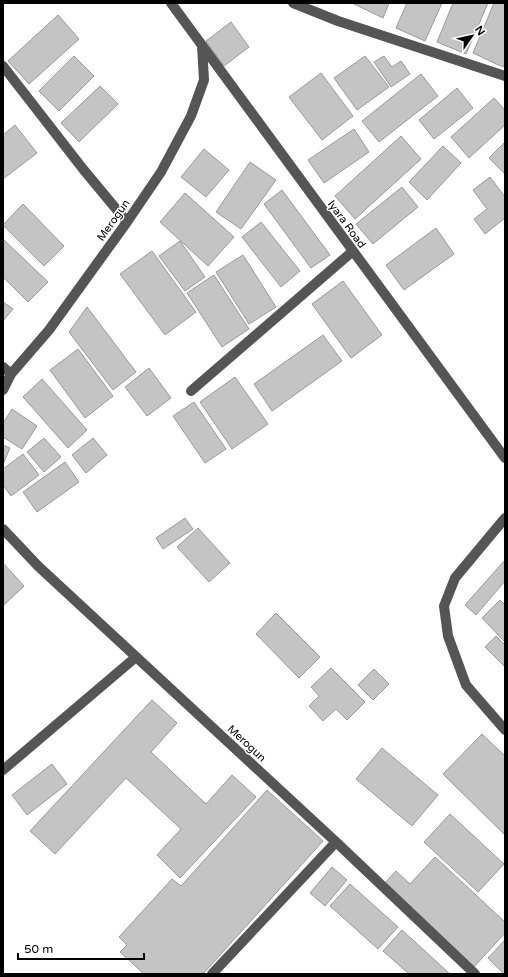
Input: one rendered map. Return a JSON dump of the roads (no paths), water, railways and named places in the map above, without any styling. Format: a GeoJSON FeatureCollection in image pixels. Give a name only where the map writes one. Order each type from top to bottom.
{"type":"FeatureCollection","features":[{"type":"Feature","properties":{"kind":"street","name":"Iyara Road"},"geometry":{"type":"LineString","coordinates":[[171,3],[505,458]]}},
{"type":"Feature","properties":{"kind":"street"},"geometry":{"type":"LineString","coordinates":[[293,3],[338,21],[505,76]]}},
{"type":"Feature","properties":{"kind":"street","name":"Merogun"},"geometry":{"type":"LineString","coordinates":[[3,390],[11,374],[49,330],[161,172],[191,116],[204,80],[202,46]]}},
{"type":"Feature","properties":{"kind":"street"},"geometry":{"type":"LineString","coordinates":[[3,66],[83,169],[127,222]]}},
{"type":"Feature","properties":{"kind":"street"},"geometry":{"type":"LineString","coordinates":[[191,391],[353,252]]}},
{"type":"Feature","properties":{"kind":"street"},"geometry":{"type":"LineString","coordinates":[[3,367],[11,374]]}},
{"type":"Feature","properties":{"kind":"street"},"geometry":{"type":"LineString","coordinates":[[505,518],[455,578],[444,606],[448,636],[466,685],[505,730]]}},
{"type":"Feature","properties":{"kind":"street","name":"Merogun"},"geometry":{"type":"LineString","coordinates":[[3,529],[38,566],[336,842],[475,974]]}},
{"type":"Feature","properties":{"kind":"street"},"geometry":{"type":"LineString","coordinates":[[3,770],[136,657]]}},
{"type":"Feature","properties":{"kind":"street"},"geometry":{"type":"LineString","coordinates":[[212,974],[336,842]]}}]}
